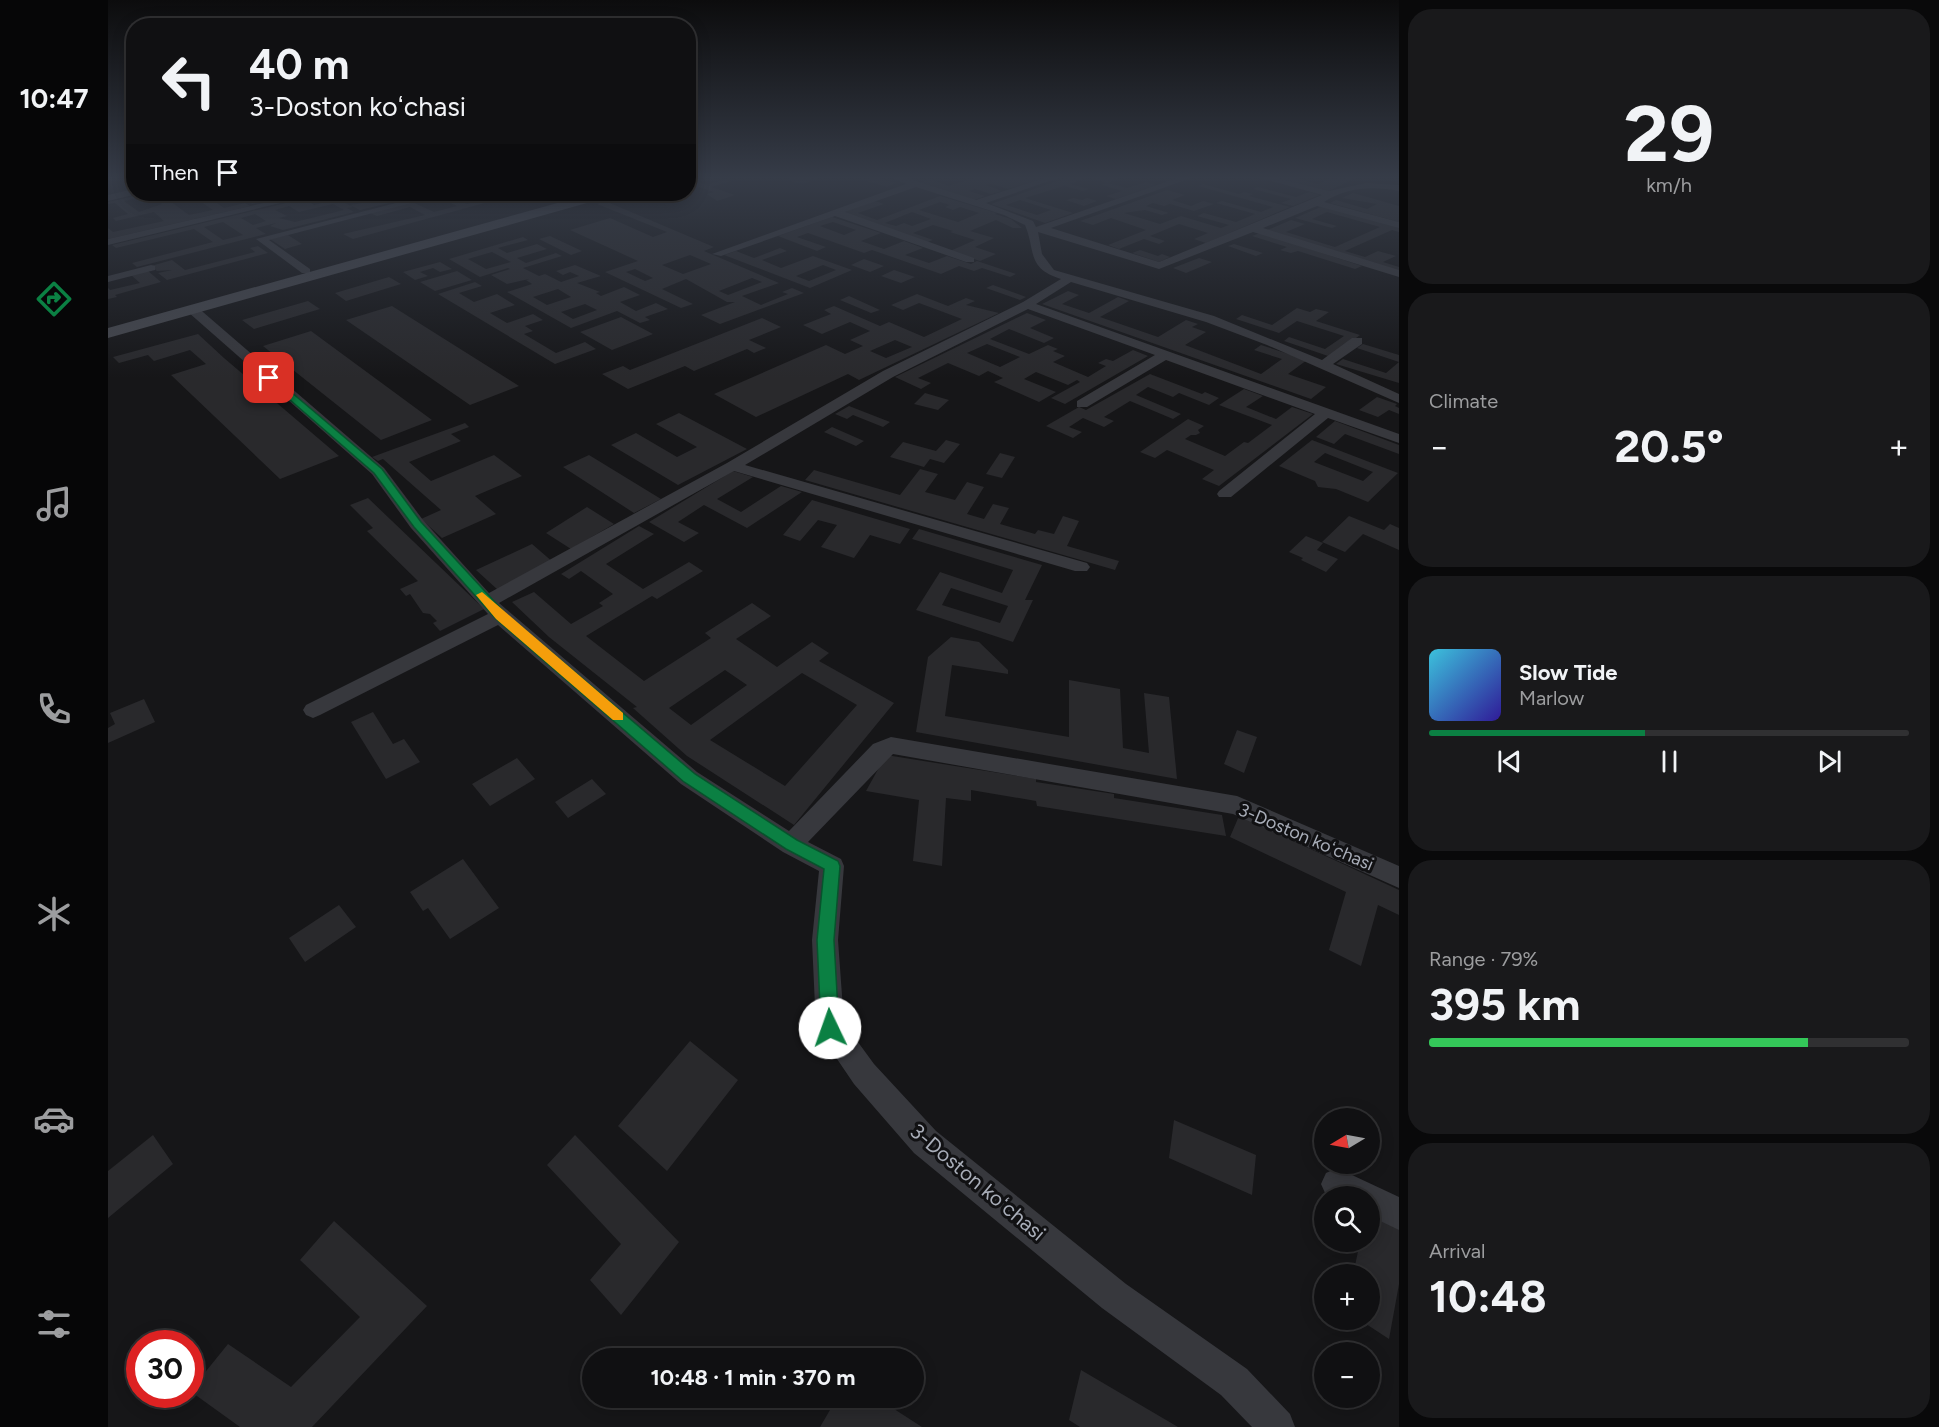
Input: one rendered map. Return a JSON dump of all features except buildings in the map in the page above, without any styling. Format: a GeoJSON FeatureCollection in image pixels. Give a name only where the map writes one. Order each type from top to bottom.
{"type":"FeatureCollection","features":[{"type":"Feature","properties":{"kind":"main road"},"geometry":{"type":"LineString","coordinates":[[108,323],[400,245]]}},
{"type":"Feature","properties":{"kind":"main road"},"geometry":{"type":"LineString","coordinates":[[108,333],[422,245]]}},
{"type":"Feature","properties":{"kind":"street"},"geometry":{"type":"LineString","coordinates":[[269,245],[306,271]]}},
{"type":"Feature","properties":{"kind":"street"},"geometry":{"type":"LineString","coordinates":[[717,254],[743,245]]}},
{"type":"Feature","properties":{"kind":"street"},"geometry":{"type":"LineString","coordinates":[[926,245],[970,260]]}},
{"type":"Feature","properties":{"kind":"street"},"geometry":{"type":"LineString","coordinates":[[1038,245],[1039,263],[1050,272],[1209,320],[1272,342],[1398,397]]}},
{"type":"Feature","properties":{"kind":"street"},"geometry":{"type":"LineString","coordinates":[[1089,245],[1160,266],[1215,245]]}},
{"type":"Feature","properties":{"kind":"street"},"geometry":{"type":"LineString","coordinates":[[1305,245],[1399,274]]}},
{"type":"Feature","properties":{"kind":"street"},"geometry":{"type":"LineString","coordinates":[[108,279],[151,268]]}},
{"type":"Feature","properties":{"kind":"street"},"geometry":{"type":"LineString","coordinates":[[313,710],[494,609],[888,374],[1027,305],[1068,279]]}},
{"type":"Feature","properties":{"kind":"street"},"geometry":{"type":"LineString","coordinates":[[1027,305],[1399,440]]}},
{"type":"Feature","properties":{"kind":"street","name":"3-Doston koʻchasi"},"geometry":{"type":"LineString","coordinates":[[192,309],[320,423],[378,471],[417,524],[494,609],[689,778],[791,845],[832,866],[825,940],[830,1028],[864,1074],[925,1142],[1114,1296],[1234,1382],[1277,1427]]}},
{"type":"Feature","properties":{"kind":"street"},"geometry":{"type":"LineString","coordinates":[[1323,365],[1357,341]]}},
{"type":"Feature","properties":{"kind":"street"},"geometry":{"type":"LineString","coordinates":[[1082,404],[1165,355]]}},
{"type":"Feature","properties":{"kind":"street"},"geometry":{"type":"LineString","coordinates":[[1225,494],[1325,413]]}},
{"type":"Feature","properties":{"kind":"street"},"geometry":{"type":"LineString","coordinates":[[732,466],[1081,567]]}},
{"type":"Feature","properties":{"kind":"street","name":"3-Doston koʻchasi"},"geometry":{"type":"LineString","coordinates":[[791,845],[881,750],[891,745],[1237,805],[1399,877]]}},
{"type":"Feature","properties":{"kind":"street"},"geometry":{"type":"LineString","coordinates":[[1380,1205],[1399,1214]]}},
{"type":"Feature","properties":{"kind":"slow traffic"},"geometry":{"type":"LineString","coordinates":[[482,595],[500,616],[618,717]]}},
{"type":"Feature","properties":{"kind":"route"},"geometry":{"type":"LineString","coordinates":[[269,378],[378,471],[417,524],[500,616],[689,778],[791,845],[832,866],[825,940],[830,1028]]}}]}
